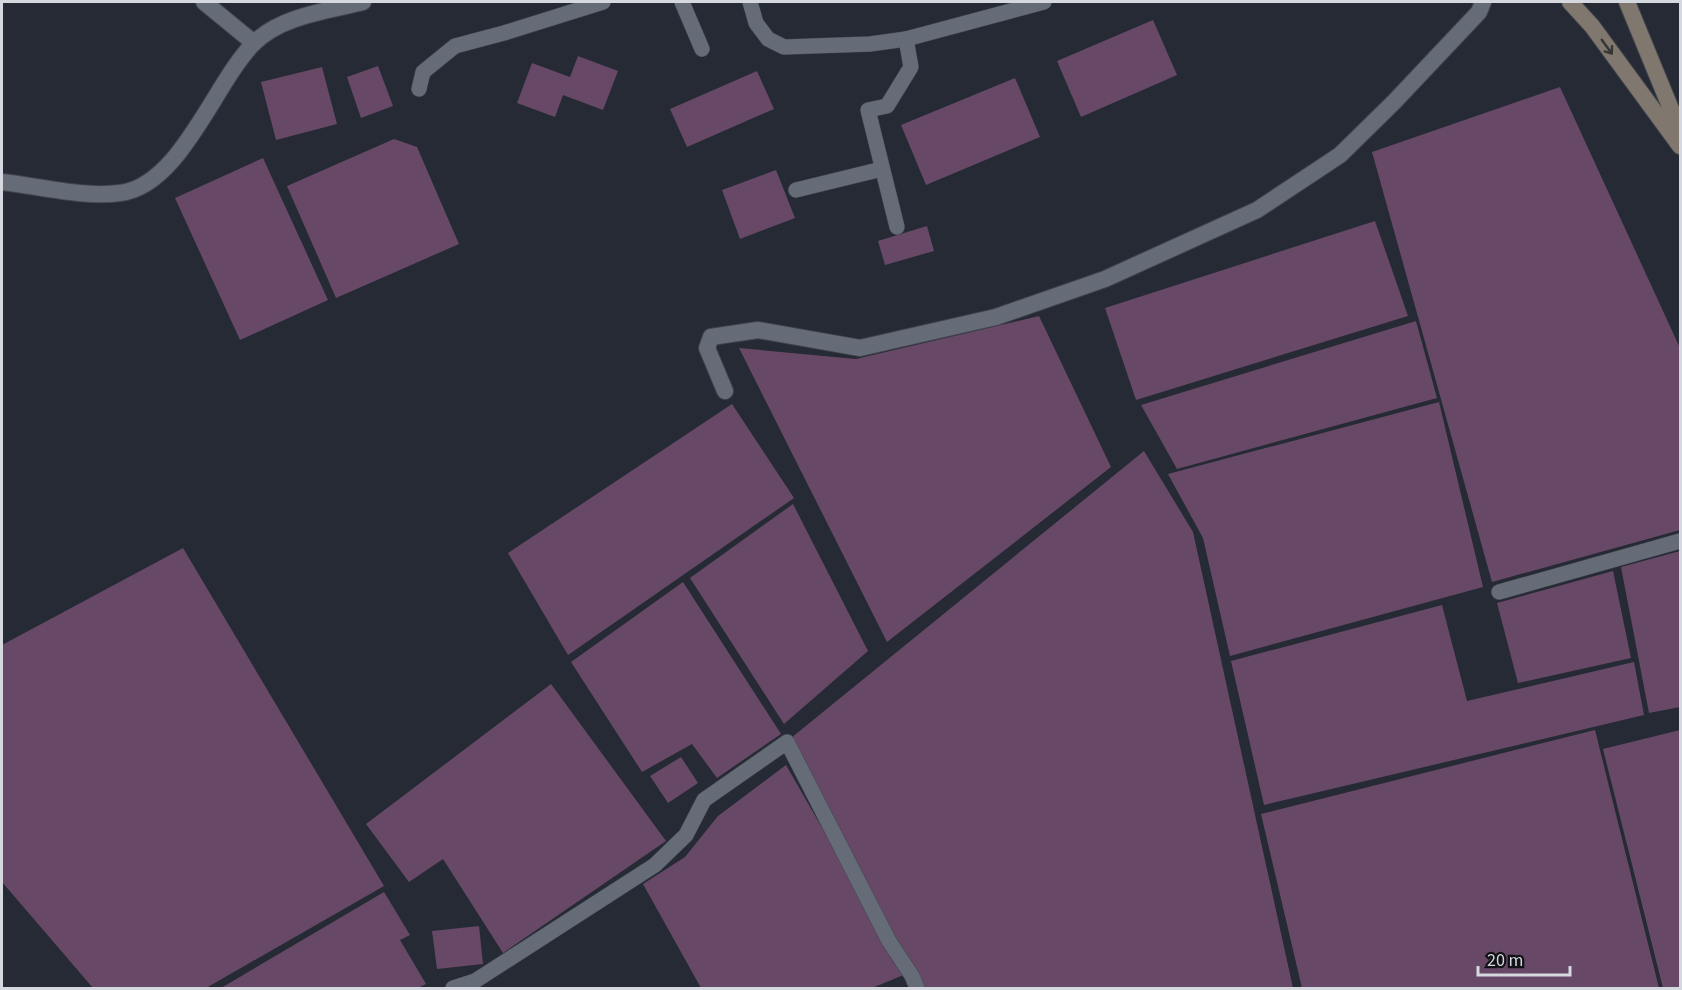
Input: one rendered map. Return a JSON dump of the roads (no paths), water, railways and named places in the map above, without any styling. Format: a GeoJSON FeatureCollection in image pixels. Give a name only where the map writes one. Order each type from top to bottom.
{"type":"FeatureCollection","features":[{"type":"Feature","properties":{"kind":"main road"},"geometry":{"type":"LineString","coordinates":[[1570,2],[1592,26],[1680,146]]}},
{"type":"Feature","properties":{"kind":"main road"},"geometry":{"type":"LineString","coordinates":[[1627,2],[1680,131]]}},
{"type":"Feature","properties":{"kind":"street"},"geometry":{"type":"LineString","coordinates":[[204,2],[254,43]]}},
{"type":"Feature","properties":{"kind":"street"},"geometry":{"type":"LineString","coordinates":[[2,182],[85,193],[121,193],[151,181],[171,162],[254,43],[279,26],[363,2]]}},
{"type":"Feature","properties":{"kind":"street"},"geometry":{"type":"LineString","coordinates":[[725,391],[707,348],[711,337],[758,330],[860,348],[996,317],[1105,279],[1257,210],[1340,155],[1479,12],[1483,2]]}},
{"type":"Feature","properties":{"kind":"lane"},"geometry":{"type":"LineString","coordinates":[[419,89],[423,72],[455,46],[603,2]]}},
{"type":"Feature","properties":{"kind":"lane"},"geometry":{"type":"LineString","coordinates":[[682,2],[702,49]]}},
{"type":"Feature","properties":{"kind":"lane"},"geometry":{"type":"LineString","coordinates":[[750,2],[756,23],[768,39],[784,47],[870,44],[906,39],[1044,2]]}},
{"type":"Feature","properties":{"kind":"lane"},"geometry":{"type":"LineString","coordinates":[[897,227],[868,110],[887,106],[911,67],[906,39]]}},
{"type":"Feature","properties":{"kind":"lane"},"geometry":{"type":"LineString","coordinates":[[796,190],[882,169]]}},
{"type":"Feature","properties":{"kind":"lane"},"geometry":{"type":"LineString","coordinates":[[1499,592],[1680,541]]}},
{"type":"Feature","properties":{"kind":"lane"},"geometry":{"type":"LineString","coordinates":[[453,988],[475,981],[655,865],[686,835],[704,800],[787,742],[889,941],[912,976],[917,988]]}}]}
